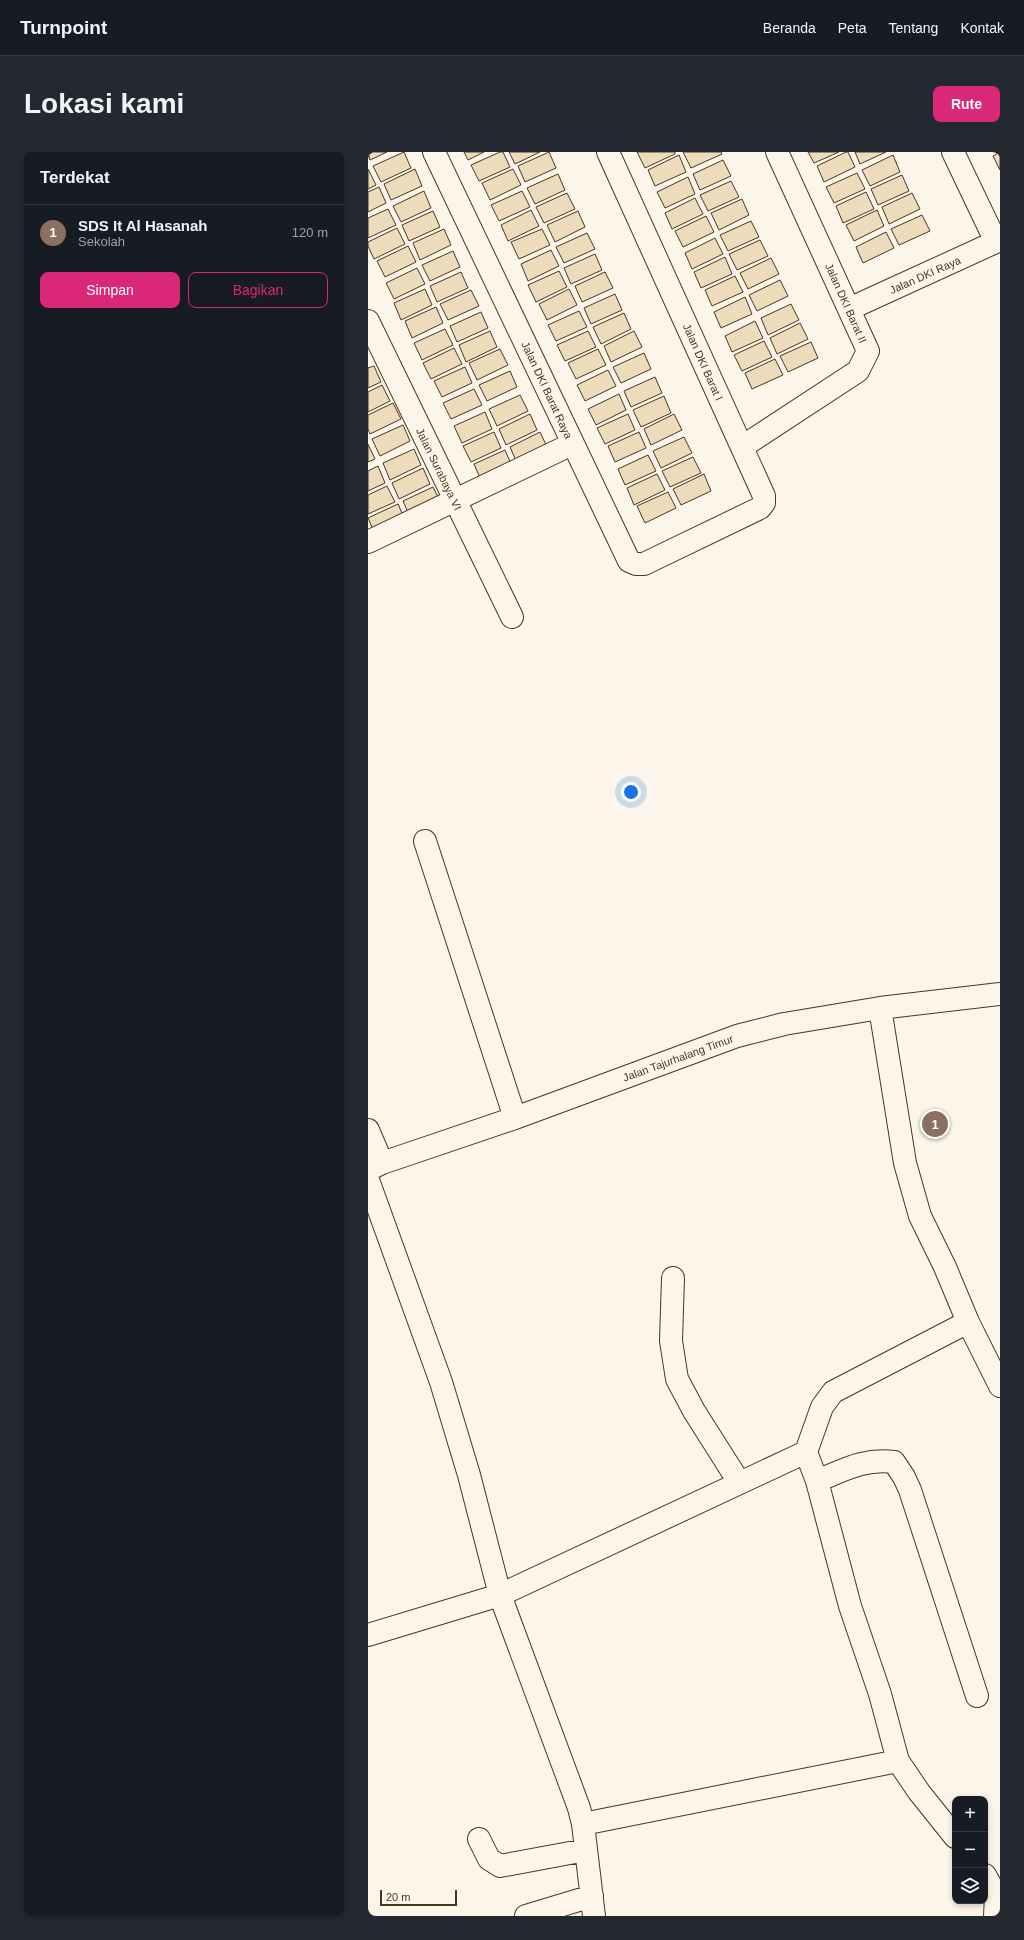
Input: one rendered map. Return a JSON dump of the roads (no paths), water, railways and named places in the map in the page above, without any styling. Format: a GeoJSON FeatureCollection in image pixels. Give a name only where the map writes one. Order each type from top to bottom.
{"type":"FeatureCollection","features":[{"type":"Feature","properties":{"kind":"street","name":"Jalan DKI Barat Raya"},"geometry":{"type":"LineString","coordinates":[[434,152],[629,561],[636,564],[644,564],[697,538]]}},
{"type":"Feature","properties":{"kind":"street","name":"Jalan DKI Barat I"},"geometry":{"type":"LineString","coordinates":[[608,152],[764,496],[764,504],[760,508],[697,538]]}},
{"type":"Feature","properties":{"kind":"street","name":"Jalan DKI Barat II"},"geometry":{"type":"LineString","coordinates":[[742,447],[858,371],[868,351],[777,152]]}},
{"type":"Feature","properties":{"kind":"street"},"geometry":{"type":"LineString","coordinates":[[953,152],[998,241]]}},
{"type":"Feature","properties":{"kind":"street","name":"Jalan DKI Raya"},"geometry":{"type":"LineString","coordinates":[[849,309],[998,241]]}},
{"type":"Feature","properties":{"kind":"street","name":"Jalan Surabaya VI"},"geometry":{"type":"LineString","coordinates":[[368,321],[512,617]]}},
{"type":"Feature","properties":{"kind":"street"},"geometry":{"type":"LineString","coordinates":[[368,542],[572,444]]}},
{"type":"Feature","properties":{"kind":"street"},"geometry":{"type":"LineString","coordinates":[[425,841],[515,1118]]}},
{"type":"Feature","properties":{"kind":"street","name":"Jalan Tajurhalang Timur"},"geometry":{"type":"LineString","coordinates":[[375,1166],[515,1118],[738,1036],[784,1024],[880,1008],[1000,994]]}},
{"type":"Feature","properties":{"kind":"street"},"geometry":{"type":"LineString","coordinates":[[880,1008],[905,1163],[920,1216],[945,1267],[968,1322],[1000,1386]]}},
{"type":"Feature","properties":{"kind":"street"},"geometry":{"type":"LineString","coordinates":[[368,1130],[375,1166]]}},
{"type":"Feature","properties":{"kind":"street"},"geometry":{"type":"LineString","coordinates":[[368,1180],[441,1382],[469,1475],[500,1594],[571,1782],[583,1824],[593,1906],[526,1916]]}},
{"type":"Feature","properties":{"kind":"street"},"geometry":{"type":"LineString","coordinates":[[673,1278],[671,1341],[677,1379],[694,1411],[739,1482]]}},
{"type":"Feature","properties":{"kind":"street"},"geometry":{"type":"LineString","coordinates":[[952,1833],[919,1792],[898,1761],[880,1694],[850,1606],[818,1481],[806,1452],[822,1407],[834,1392],[968,1322]]}},
{"type":"Feature","properties":{"kind":"street"},"geometry":{"type":"LineString","coordinates":[[368,1635],[500,1594],[806,1452]]}},
{"type":"Feature","properties":{"kind":"street"},"geometry":{"type":"LineString","coordinates":[[818,1481],[858,1464],[879,1460],[894,1462],[910,1490],[977,1696]]}},
{"type":"Feature","properties":{"kind":"street"},"geometry":{"type":"LineString","coordinates":[[583,1824],[898,1761]]}},
{"type":"Feature","properties":{"kind":"street"},"geometry":{"type":"LineString","coordinates":[[479,1839],[489,1859],[500,1866],[586,1850]]}},
{"type":"Feature","properties":{"kind":"street"},"geometry":{"type":"LineString","coordinates":[[988,1880],[996,1895],[995,1916]]}},
{"type":"Feature","properties":{"kind":"place","name":"SDS It Al Hasanah"},"geometry":{"type":"Point","coordinates":[935,1124]}}]}
